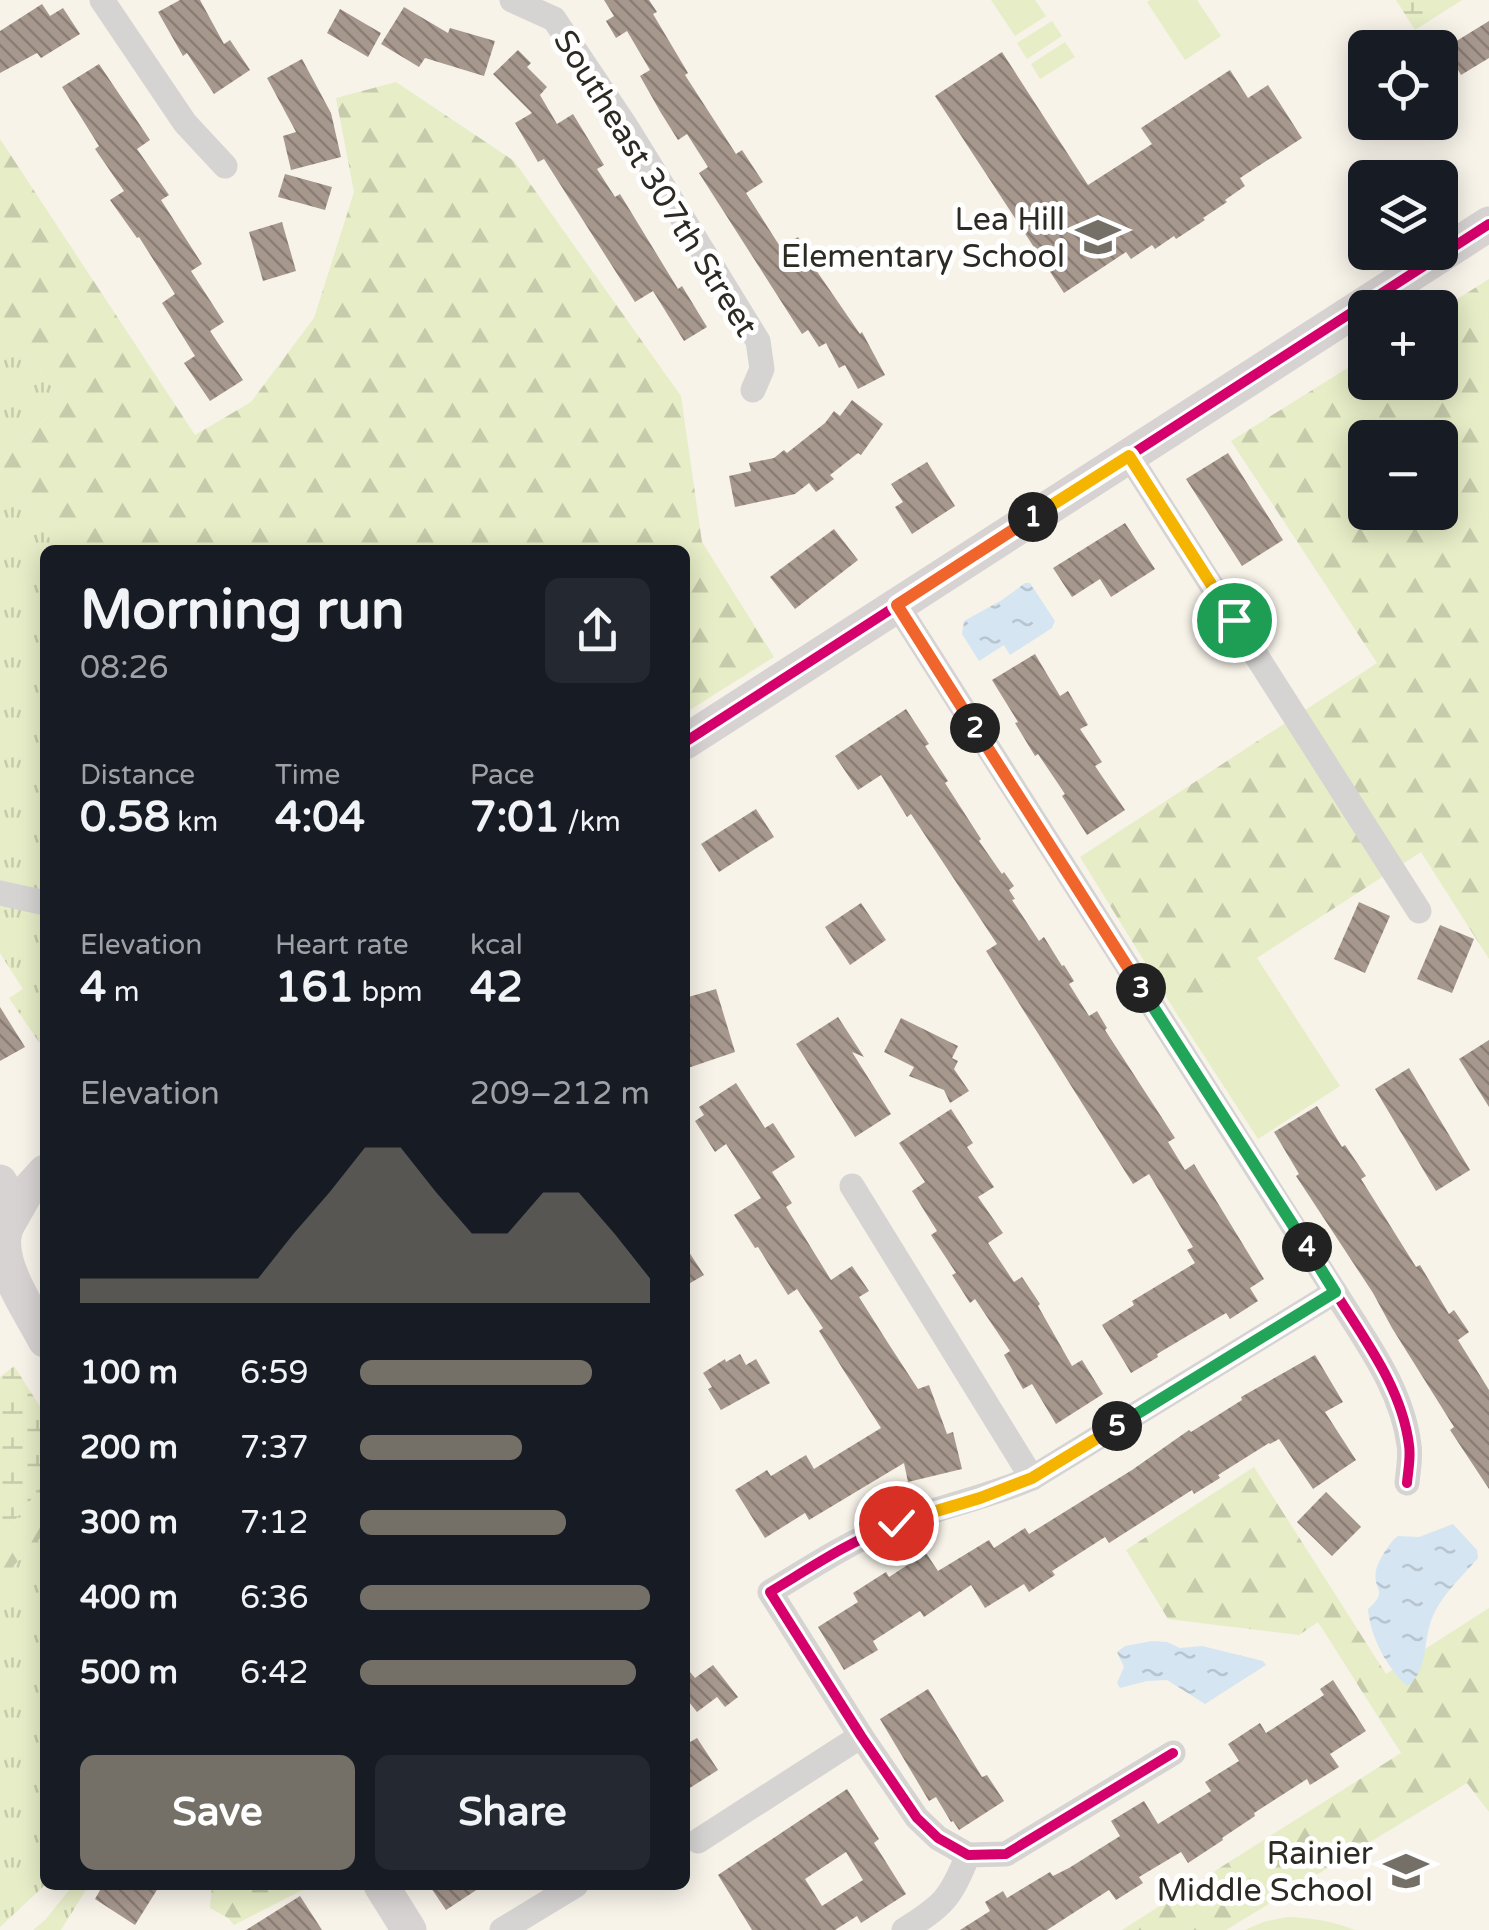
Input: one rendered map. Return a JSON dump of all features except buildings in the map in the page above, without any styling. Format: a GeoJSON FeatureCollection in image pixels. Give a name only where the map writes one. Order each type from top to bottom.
{"type":"FeatureCollection","features":[{"type":"Feature","properties":{"kind":"street"},"geometry":{"type":"LineString","coordinates":[[102,0],[185,124],[225,166]]}},
{"type":"Feature","properties":{"kind":"street","name":"Southeast 307th Street"},"geometry":{"type":"LineString","coordinates":[[512,0],[554,19],[627,128],[758,341],[762,369],[753,390]]}},
{"type":"Feature","properties":{"kind":"street"},"geometry":{"type":"LineString","coordinates":[[690,739],[1489,224]]}},
{"type":"Feature","properties":{"kind":"street"},"geometry":{"type":"LineString","coordinates":[[1129,456],[1419,911]]}},
{"type":"Feature","properties":{"kind":"street"},"geometry":{"type":"LineString","coordinates":[[897,605],[1392,1385],[1410,1449],[1407,1483]]}},
{"type":"Feature","properties":{"kind":"street"},"geometry":{"type":"LineString","coordinates":[[0,893],[40,903]]}},
{"type":"Feature","properties":{"kind":"street"},"geometry":{"type":"LineString","coordinates":[[0,1168],[40,1151]]}},
{"type":"Feature","properties":{"kind":"street"},"geometry":{"type":"LineString","coordinates":[[4,1233],[25,1194],[40,1178]]}},
{"type":"Feature","properties":{"kind":"street"},"geometry":{"type":"LineString","coordinates":[[0,1182],[10,1206],[2,1247],[6,1264],[40,1330]]}},
{"type":"Feature","properties":{"kind":"street"},"geometry":{"type":"LineString","coordinates":[[852,1186],[1032,1478]]}},
{"type":"Feature","properties":{"kind":"street"},"geometry":{"type":"LineString","coordinates":[[1173,1753],[1006,1854],[968,1855],[938,1838],[917,1818],[770,1592],[864,1537],[896,1523],[1032,1478],[1335,1292]]}},
{"type":"Feature","properties":{"kind":"street"},"geometry":{"type":"LineString","coordinates":[[0,1296],[40,1348]]}},
{"type":"Feature","properties":{"kind":"street"},"geometry":{"type":"LineString","coordinates":[[698,1841],[861,1736]]}},
{"type":"Feature","properties":{"kind":"street"},"geometry":{"type":"LineString","coordinates":[[904,1930],[936,1909],[954,1888],[968,1855]]}},
{"type":"Feature","properties":{"kind":"street"},"geometry":{"type":"LineString","coordinates":[[383,1890],[408,1930]]}},
{"type":"Feature","properties":{"kind":"street"},"geometry":{"type":"LineString","coordinates":[[502,1930],[568,1890]]}},
{"type":"Feature","properties":{"kind":"green space"},"geometry":{"type":"Polygon","coordinates":[[[991,0],[1035,0],[1046,16],[1015,36],[991,0]]]}},
{"type":"Feature","properties":{"kind":"green space"},"geometry":{"type":"Polygon","coordinates":[[[1197,0],[1221,36],[1185,60],[1147,2],[1197,0]]]}},
{"type":"Feature","properties":{"kind":"green space"},"geometry":{"type":"Polygon","coordinates":[[[1396,0],[1462,0],[1415,30],[1396,0]]]}},
{"type":"Feature","properties":{"kind":"green space"},"geometry":{"type":"Polygon","coordinates":[[[1052,21],[1062,36],[1027,59],[1017,43],[1052,21]]]}},
{"type":"Feature","properties":{"kind":"green space"},"geometry":{"type":"Polygon","coordinates":[[[1065,42],[1075,57],[1040,79],[1031,64],[1065,42]]]}},
{"type":"Feature","properties":{"kind":"green space"},"geometry":{"type":"Polygon","coordinates":[[[396,82],[514,161],[681,396],[702,542],[774,657],[690,710],[690,545],[54,545],[0,468],[0,462],[63,402],[0,317],[0,139],[195,435],[251,402],[314,318],[354,192],[336,98],[396,82]]]}},
{"type":"Feature","properties":{"kind":"green space"},"geometry":{"type":"Polygon","coordinates":[[[1489,279],[1489,959],[1421,852],[1175,1011],[1080,857],[1377,663],[1231,441],[1348,368],[1348,400],[1458,400],[1458,299],[1489,279]]]}},
{"type":"Feature","properties":{"kind":"green space"},"geometry":{"type":"Polygon","coordinates":[[[0,317],[63,402],[0,462],[0,317]]]}},
{"type":"Feature","properties":{"kind":"green space"},"geometry":{"type":"Polygon","coordinates":[[[0,468],[54,545],[40,545],[40,1044],[9,998],[23,989],[0,953],[0,468]]]}},
{"type":"Feature","properties":{"kind":"green space"},"geometry":{"type":"Polygon","coordinates":[[[1257,958],[1340,1086],[1258,1139],[1175,1011],[1257,958]]]}},
{"type":"Feature","properties":{"kind":"green space"},"geometry":{"type":"Polygon","coordinates":[[[14,1366],[40,1406],[40,1488],[0,1539],[0,1377],[14,1366]]]}},
{"type":"Feature","properties":{"kind":"green space"},"geometry":{"type":"Polygon","coordinates":[[[1254,1467],[1386,1674],[1489,1608],[1489,1812],[1467,1783],[1226,1930],[1122,1930],[1401,1753],[1318,1622],[1299,1635],[1168,1619],[1126,1550],[1254,1467]]]}},
{"type":"Feature","properties":{"kind":"green space"},"geometry":{"type":"Polygon","coordinates":[[[40,1488],[40,1538],[0,1580],[0,1539],[40,1488]]]}},
{"type":"Feature","properties":{"kind":"green space"},"geometry":{"type":"Polygon","coordinates":[[[40,1538],[40,1890],[0,1927],[0,1580],[40,1538]]]}},
{"type":"Feature","properties":{"kind":"green space"},"geometry":{"type":"Polygon","coordinates":[[[69,1890],[86,1890],[61,1930],[33,1930],[69,1890]]]}},
{"type":"Feature","properties":{"kind":"green space"},"geometry":{"type":"Polygon","coordinates":[[[212,1890],[302,1890],[234,1925],[210,1908],[212,1890]]]}},
{"type":"Feature","properties":{"kind":"green space"},"geometry":{"type":"Polygon","coordinates":[[[1288,1917],[1322,1920],[1355,1930],[1245,1930],[1288,1917]]]}},
{"type":"Feature","properties":{"kind":"water"},"geometry":{"type":"Polygon","coordinates":[[[1030,583],[1055,621],[1052,628],[1010,655],[1004,645],[979,661],[962,634],[964,621],[1030,583]]]}},
{"type":"Feature","properties":{"kind":"water"},"geometry":{"type":"Polygon","coordinates":[[[1453,1524],[1477,1550],[1478,1558],[1435,1612],[1422,1665],[1407,1686],[1386,1661],[1372,1630],[1368,1609],[1379,1594],[1376,1570],[1398,1536],[1419,1537],[1453,1524]]]}},
{"type":"Feature","properties":{"kind":"water"},"geometry":{"type":"Polygon","coordinates":[[[1152,1641],[1180,1648],[1202,1646],[1266,1665],[1205,1704],[1167,1680],[1120,1688],[1117,1683],[1124,1667],[1117,1652],[1125,1646],[1152,1641]]]}},
{"type":"Feature","properties":{"kind":"cycle path"},"geometry":{"type":"LineString","coordinates":[[690,739],[1489,224]]}},
{"type":"Feature","properties":{"kind":"cycle path"},"geometry":{"type":"LineString","coordinates":[[897,605],[1380,1365],[1405,1424],[1410,1450],[1407,1483]]}},
{"type":"Feature","properties":{"kind":"cycle path"},"geometry":{"type":"LineString","coordinates":[[1173,1753],[1006,1854],[968,1855],[938,1838],[917,1818],[770,1592],[876,1532],[1032,1478],[1335,1292]]}},
{"type":"Feature","properties":{"kind":"place","name":"Lea Hill Elementary School"},"geometry":{"type":"Point","coordinates":[1098,237]}},
{"type":"Feature","properties":{"kind":"place","name":"Rainier Middle School"},"geometry":{"type":"Point","coordinates":[1406,1871]}},
{"type":"Feature","properties":{"kind":"route"},"geometry":{"type":"LineString","coordinates":[[896,1523],[1032,1478],[1335,1292],[897,605],[1129,456],[1234,620]]}}]}
